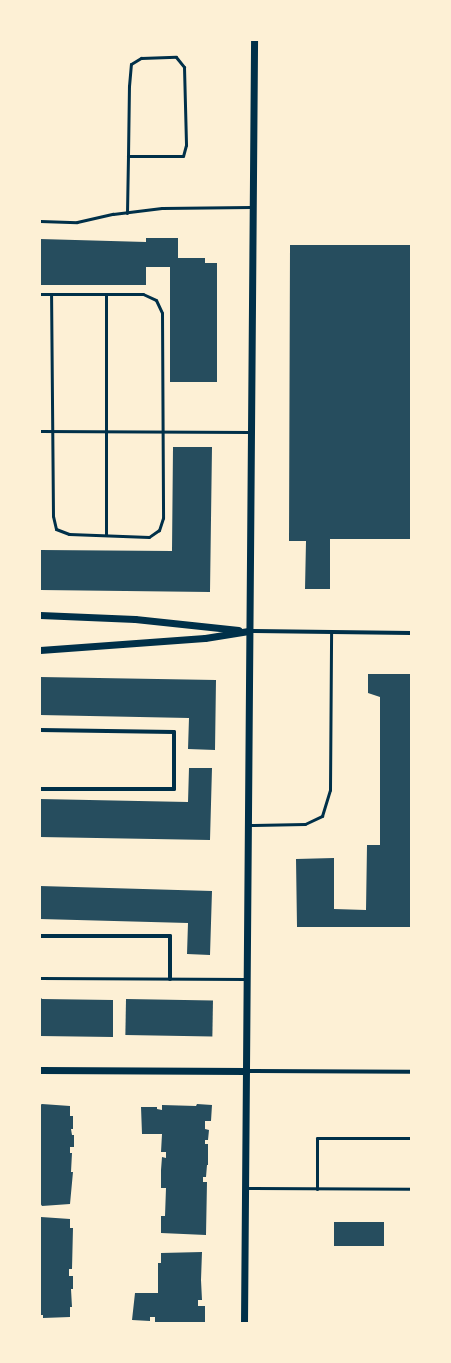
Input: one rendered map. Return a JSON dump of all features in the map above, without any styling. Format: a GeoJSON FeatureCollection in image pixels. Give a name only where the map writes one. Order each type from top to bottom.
{"type":"FeatureCollection","features":[{"type":"Feature","properties":{"kind":"street"},"geometry":{"type":"LineString","coordinates":[[244,1323],[248,631],[254,40]]}},
{"type":"Feature","properties":{"kind":"street"},"geometry":{"type":"LineString","coordinates":[[40,616],[135,619],[248,631],[411,633]]}},
{"type":"Feature","properties":{"kind":"street"},"geometry":{"type":"LineString","coordinates":[[40,650],[205,638],[248,631]]}},
{"type":"Feature","properties":{"kind":"street"},"geometry":{"type":"LineString","coordinates":[[40,730],[174,732],[174,789],[40,789]]}},
{"type":"Feature","properties":{"kind":"street"},"geometry":{"type":"LineString","coordinates":[[40,936],[170,936],[170,979]]}},
{"type":"Feature","properties":{"kind":"street"},"geometry":{"type":"LineString","coordinates":[[40,1070],[411,1072]]}},
{"type":"Feature","properties":{"kind":"lane"},"geometry":{"type":"LineString","coordinates":[[127,213],[129,86],[132,64],[141,58],[176,57],[184,67],[186,145],[183,156],[128,156]]}},
{"type":"Feature","properties":{"kind":"lane"},"geometry":{"type":"LineString","coordinates":[[40,221],[77,222],[162,208],[253,207]]}},
{"type":"Feature","properties":{"kind":"lane"},"geometry":{"type":"LineString","coordinates":[[40,294],[51,294],[106,294],[143,294],[156,300],[162,313],[161,432],[163,518],[159,530],[149,537],[69,534],[56,529],[53,516],[51,294]]}},
{"type":"Feature","properties":{"kind":"lane"},"geometry":{"type":"LineString","coordinates":[[106,294],[106,535]]}},
{"type":"Feature","properties":{"kind":"lane"},"geometry":{"type":"LineString","coordinates":[[40,431],[250,432]]}},
{"type":"Feature","properties":{"kind":"lane"},"geometry":{"type":"LineString","coordinates":[[247,825],[305,824],[322,816],[330,790],[331,632]]}},
{"type":"Feature","properties":{"kind":"lane"},"geometry":{"type":"LineString","coordinates":[[40,978],[246,979]]}},
{"type":"Feature","properties":{"kind":"lane"},"geometry":{"type":"LineString","coordinates":[[317,1189],[317,1138],[411,1138]]}},
{"type":"Feature","properties":{"kind":"lane"},"geometry":{"type":"LineString","coordinates":[[245,1188],[411,1189]]}},
{"type":"Feature","properties":{"kind":"building"},"geometry":{"type":"Polygon","coordinates":[[[146,238],[178,238],[178,258],[205,258],[205,263],[217,263],[217,382],[170,382],[170,267],[146,267],[146,285],[40,285],[40,239],[146,242],[146,238]]]}},
{"type":"Feature","properties":{"kind":"building"},"geometry":{"type":"Polygon","coordinates":[[[290,245],[411,245],[411,539],[330,539],[330,589],[305,589],[306,541],[289,541],[290,245]]]}},
{"type":"Feature","properties":{"kind":"building"},"geometry":{"type":"Polygon","coordinates":[[[173,447],[212,447],[210,592],[40,590],[40,550],[172,551],[173,447]]]}},
{"type":"Feature","properties":{"kind":"building"},"geometry":{"type":"Polygon","coordinates":[[[368,674],[411,674],[411,927],[297,927],[296,859],[334,858],[334,909],[366,910],[367,845],[380,845],[380,697],[368,693],[368,674]]]}},
{"type":"Feature","properties":{"kind":"building"},"geometry":{"type":"Polygon","coordinates":[[[40,677],[216,680],[215,750],[188,749],[189,718],[40,715],[40,677]]]}},
{"type":"Feature","properties":{"kind":"building"},"geometry":{"type":"Polygon","coordinates":[[[189,768],[212,768],[210,840],[40,837],[40,799],[188,802],[189,768]]]}},
{"type":"Feature","properties":{"kind":"building"},"geometry":{"type":"Polygon","coordinates":[[[40,886],[212,891],[210,955],[187,954],[188,923],[40,919],[40,886]]]}},
{"type":"Feature","properties":{"kind":"building"},"geometry":{"type":"Polygon","coordinates":[[[40,997],[42,999],[113,1000],[113,1037],[40,1036],[40,997]]]}},
{"type":"Feature","properties":{"kind":"building"},"geometry":{"type":"Polygon","coordinates":[[[126,999],[213,1001],[212,1037],[125,1035],[126,999]]]}},
{"type":"Feature","properties":{"kind":"building"},"geometry":{"type":"Polygon","coordinates":[[[197,1104],[212,1105],[211,1121],[205,1121],[205,1129],[209,1130],[208,1140],[205,1140],[205,1144],[208,1144],[208,1165],[206,1177],[203,1177],[203,1182],[207,1182],[206,1235],[161,1233],[161,1216],[165,1216],[166,1188],[161,1188],[161,1170],[162,1157],[166,1158],[166,1152],[161,1152],[162,1134],[142,1134],[141,1107],[157,1107],[157,1109],[162,1110],[162,1105],[196,1106],[197,1104]]]}},
{"type":"Feature","properties":{"kind":"building"},"geometry":{"type":"Polygon","coordinates":[[[40,1105],[70,1106],[70,1116],[73,1116],[73,1129],[71,1129],[72,1135],[74,1135],[74,1147],[70,1147],[70,1153],[72,1153],[71,1172],[73,1172],[70,1204],[42,1206],[40,1203],[40,1105]]]}},
{"type":"Feature","properties":{"kind":"building"},"geometry":{"type":"Polygon","coordinates":[[[41,1217],[70,1219],[70,1228],[73,1228],[72,1269],[69,1269],[69,1276],[73,1276],[73,1289],[71,1289],[72,1307],[70,1307],[70,1317],[43,1318],[43,1315],[40,1315],[41,1217]]]}},
{"type":"Feature","properties":{"kind":"building"},"geometry":{"type":"Polygon","coordinates":[[[334,1222],[384,1222],[384,1246],[334,1246],[334,1222]]]}},
{"type":"Feature","properties":{"kind":"building"},"geometry":{"type":"Polygon","coordinates":[[[202,1252],[202,1300],[198,1300],[198,1306],[205,1306],[205,1323],[155,1323],[155,1317],[150,1317],[150,1321],[132,1320],[135,1293],[158,1293],[158,1263],[161,1263],[161,1253],[202,1252]]]}}]}
